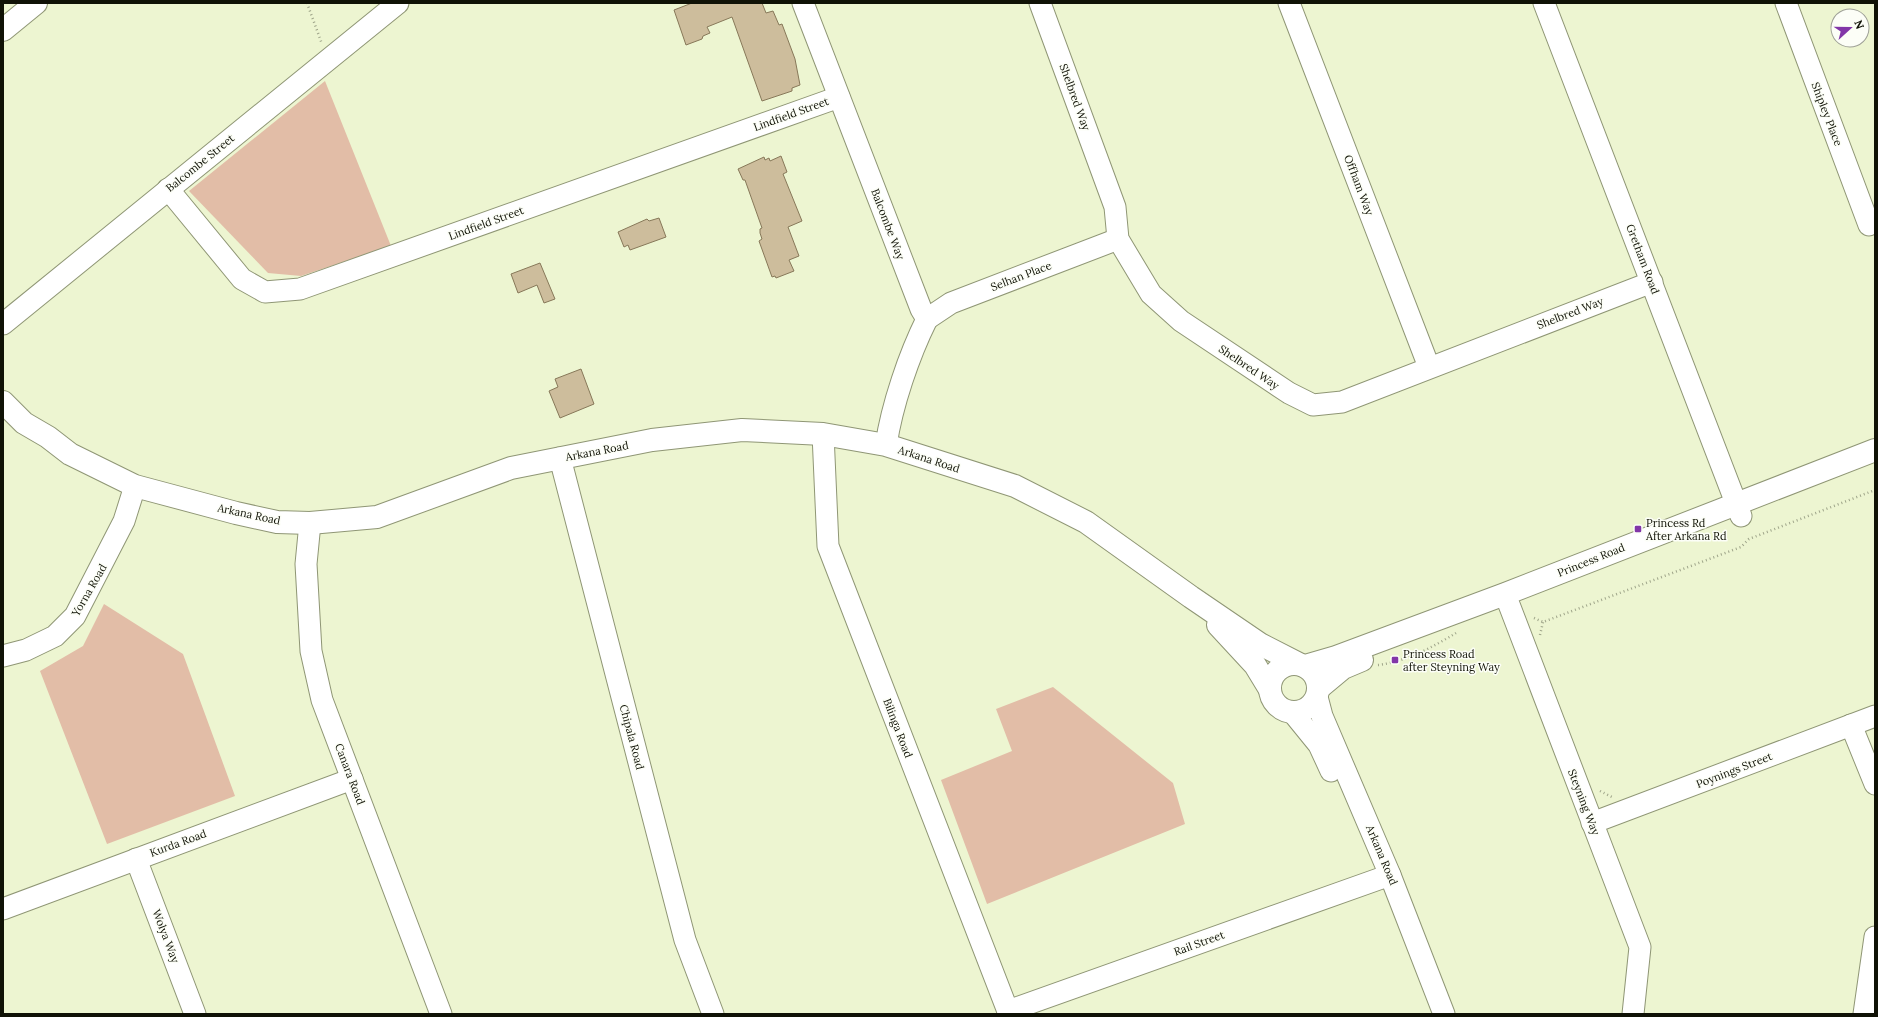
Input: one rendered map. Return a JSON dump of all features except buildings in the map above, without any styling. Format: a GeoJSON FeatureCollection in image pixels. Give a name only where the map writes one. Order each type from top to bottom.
{"type":"FeatureCollection","features":[{"type":"Feature","properties":{"kind":"main road"},"geometry":{"type":"LineString","coordinates":[[3,30],[36,3]]}},
{"type":"Feature","properties":{"kind":"main road","name":"Arkana Road"},"geometry":{"type":"LineString","coordinates":[[3,402],[24,423],[48,437],[70,454],[135,486],[236,513],[277,522],[310,523],[377,517],[511,468],[652,440],[742,430],[823,434],[886,445],[1015,486],[1086,522],[1260,644],[1302,665]]}},
{"type":"Feature","properties":{"kind":"main road","name":"Princess Road"},"geometry":{"type":"LineString","coordinates":[[1318,693],[1343,668],[1510,605],[1875,450]]}},
{"type":"Feature","properties":{"kind":"main road","name":"Princess Road"},"geometry":{"type":"LineString","coordinates":[[1738,509],[1875,464]]}},
{"type":"Feature","properties":{"kind":"main road","name":"Arkana Road"},"geometry":{"type":"LineString","coordinates":[[1191,597],[1255,665],[1269,688]]}},
{"type":"Feature","properties":{"kind":"main road","name":"Princess Road"},"geometry":{"type":"LineString","coordinates":[[1302,665],[1336,657],[1510,605]]}},
{"type":"Feature","properties":{"kind":"main road"},"geometry":{"type":"LineString","coordinates":[[1285,665],[1302,665],[1312,672],[1317,679],[1318,693],[1307,708],[1293,713],[1281,709],[1276,705],[1270,694],[1269,688],[1274,674],[1278,669],[1285,665]]}},
{"type":"Feature","properties":{"kind":"street","name":"Balcombe Street"},"geometry":{"type":"LineString","coordinates":[[3,324],[398,3]]}},
{"type":"Feature","properties":{"kind":"street","name":"Balcombe Way"},"geometry":{"type":"LineString","coordinates":[[803,3],[920,309],[927,319]]}},
{"type":"Feature","properties":{"kind":"street","name":"Shelbred Way"},"geometry":{"type":"LineString","coordinates":[[1040,3],[1115,207],[1118,239],[1151,294],[1181,321],[1289,393],[1313,405],[1342,402],[1429,367],[1652,282]]}},
{"type":"Feature","properties":{"kind":"street","name":"Offham Way"},"geometry":{"type":"LineString","coordinates":[[1289,3],[1429,367]]}},
{"type":"Feature","properties":{"kind":"street","name":"Gretham Road"},"geometry":{"type":"LineString","coordinates":[[1544,3],[1738,509]]}},
{"type":"Feature","properties":{"kind":"street","name":"Shipley Place"},"geometry":{"type":"LineString","coordinates":[[1786,3],[1869,224]]}},
{"type":"Feature","properties":{"kind":"street","name":"Lindfield Street"},"geometry":{"type":"LineString","coordinates":[[168,189],[242,279],[265,292],[300,289],[839,97]]}},
{"type":"Feature","properties":{"kind":"street","name":"Selhan Place"},"geometry":{"type":"LineString","coordinates":[[927,319],[950,303],[1118,239]]}},
{"type":"Feature","properties":{"kind":"street"},"geometry":{"type":"LineString","coordinates":[[886,445],[890,419],[919,335],[927,319]]}},
{"type":"Feature","properties":{"kind":"street","name":"Bilinga Road"},"geometry":{"type":"LineString","coordinates":[[823,434],[828,546],[1008,1013]]}},
{"type":"Feature","properties":{"kind":"street","name":"Chipala Road"},"geometry":{"type":"LineString","coordinates":[[560,458],[685,940],[714,1014]]}},
{"type":"Feature","properties":{"kind":"street","name":"Yorna Road"},"geometry":{"type":"LineString","coordinates":[[3,656],[26,650],[56,636],[75,616],[124,521],[135,486]]}},
{"type":"Feature","properties":{"kind":"street","name":"Canara Road"},"geometry":{"type":"LineString","coordinates":[[310,523],[306,564],[311,651],[322,700],[441,1014]]}},
{"type":"Feature","properties":{"kind":"street","name":"Steyning Way"},"geometry":{"type":"LineString","coordinates":[[1510,605],[1532,642],[1592,824],[1640,947],[1633,1014]]}},
{"type":"Feature","properties":{"kind":"street","name":"Arkana Road"},"geometry":{"type":"LineString","coordinates":[[1318,693],[1322,716],[1385,877],[1444,1014]]}},
{"type":"Feature","properties":{"kind":"street","name":"Arkana Road"},"geometry":{"type":"LineString","coordinates":[[1293,713],[1319,745],[1385,877],[1430,1014]]}},
{"type":"Feature","properties":{"kind":"street","name":"Poynings Street"},"geometry":{"type":"LineString","coordinates":[[1592,824],[1875,716]]}},
{"type":"Feature","properties":{"kind":"street"},"geometry":{"type":"LineString","coordinates":[[1851,726],[1875,784]]}},
{"type":"Feature","properties":{"kind":"street","name":"Kurda Road"},"geometry":{"type":"LineString","coordinates":[[3,909],[352,778]]}},
{"type":"Feature","properties":{"kind":"street","name":"Wolya Way"},"geometry":{"type":"LineString","coordinates":[[136,859],[195,1014]]}},
{"type":"Feature","properties":{"kind":"street","name":"Rail Street"},"geometry":{"type":"LineString","coordinates":[[1008,1013],[1385,877]]}},
{"type":"Feature","properties":{"kind":"street"},"geometry":{"type":"LineString","coordinates":[[1864,1014],[1875,937]]}},
{"type":"Feature","properties":{"kind":"path"},"geometry":{"type":"LineString","coordinates":[[307,3],[328,60]]}},
{"type":"Feature","properties":{"kind":"path"},"geometry":{"type":"LineString","coordinates":[[1532,642],[1543,622],[1741,547],[1749,539],[1875,490]]}},
{"type":"Feature","properties":{"kind":"path"},"geometry":{"type":"LineString","coordinates":[[1510,605],[1520,612],[1543,622]]}},
{"type":"Feature","properties":{"kind":"path"},"geometry":{"type":"LineString","coordinates":[[1372,666],[1392,664],[1445,641],[1461,631]]}},
{"type":"Feature","properties":{"kind":"path"},"geometry":{"type":"LineString","coordinates":[[1595,788],[1617,800]]}},
{"type":"Feature","properties":{"kind":"shaded area"},"geometry":{"type":"Polygon","coordinates":[[[325,81],[391,246],[301,276],[268,273],[189,191],[325,81]]]}},
{"type":"Feature","properties":{"kind":"shaded area"},"geometry":{"type":"Polygon","coordinates":[[[104,604],[183,654],[235,796],[107,844],[40,671],[83,646],[104,604]]]}},
{"type":"Feature","properties":{"kind":"shaded area"},"geometry":{"type":"Polygon","coordinates":[[[1053,687],[1173,783],[1185,824],[987,904],[941,780],[1012,751],[996,709],[1053,687]]]}},
{"type":"Feature","properties":{"kind":"place","name":"Princess Rd After Arkana Rd"},"geometry":{"type":"Point","coordinates":[1638,529]}},
{"type":"Feature","properties":{"kind":"place","name":"Princess Road after Steyning Way"},"geometry":{"type":"Point","coordinates":[1395,660]}}]}
